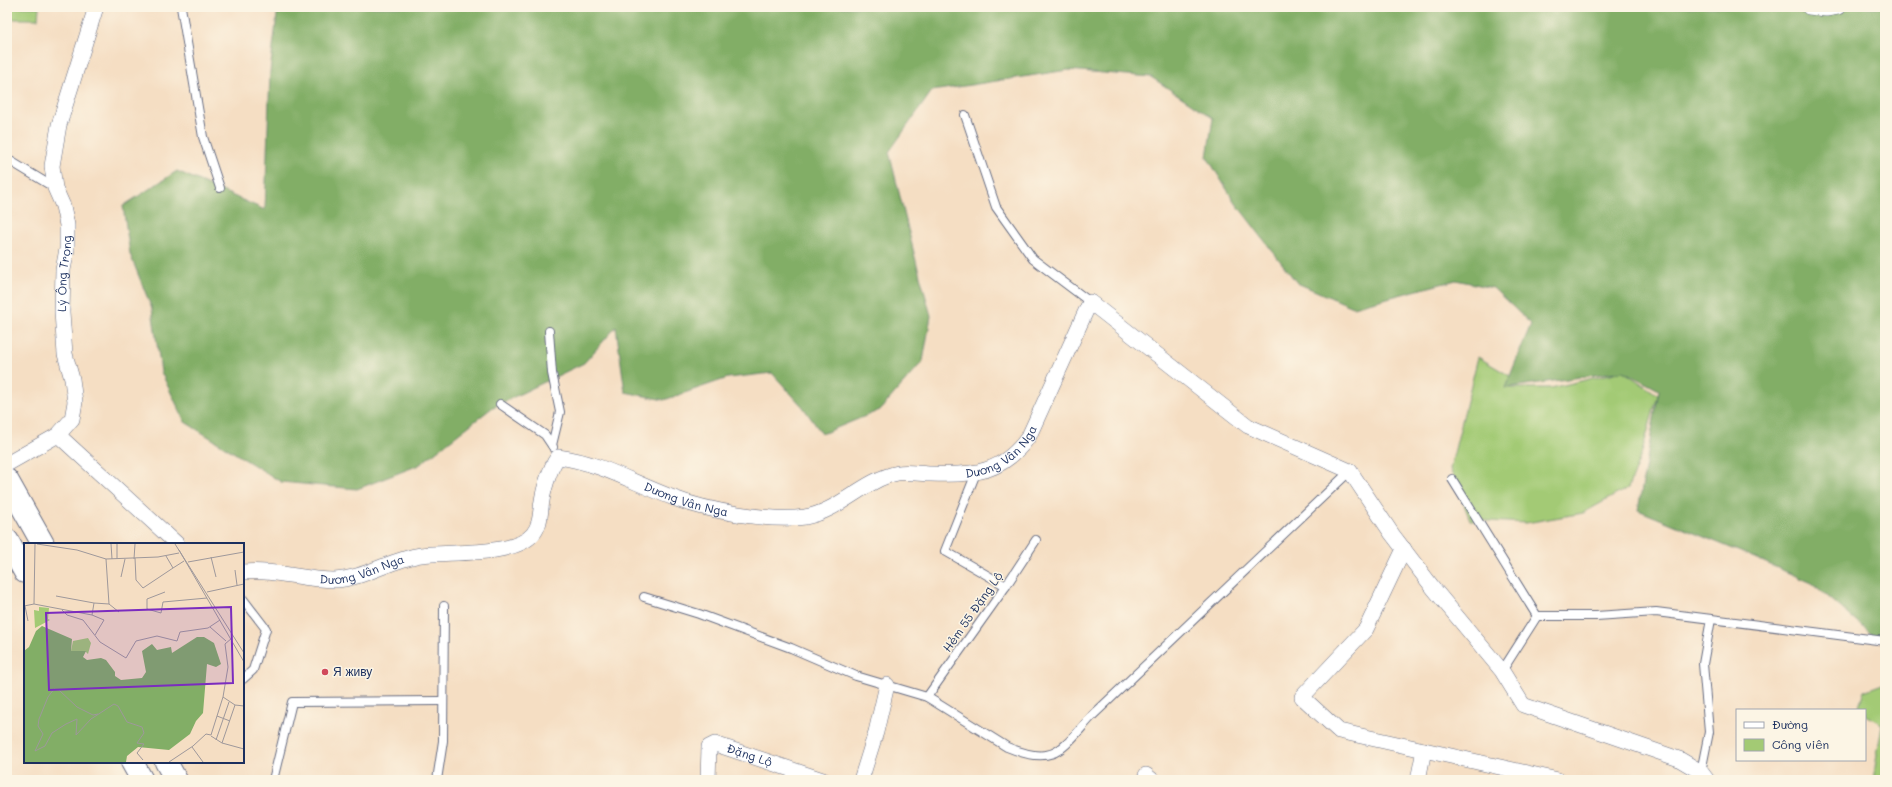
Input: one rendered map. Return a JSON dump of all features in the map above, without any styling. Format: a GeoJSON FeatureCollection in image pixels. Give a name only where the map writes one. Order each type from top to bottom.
{"type":"FeatureCollection","features":[{"type":"Feature","properties":{"kind":"main road"},"geometry":{"type":"LineString","coordinates":[[7,480],[42,543]]}},
{"type":"Feature","properties":{"kind":"main road"},"geometry":{"type":"LineString","coordinates":[[9,550],[24,571]]}},
{"type":"Feature","properties":{"kind":"main road"},"geometry":{"type":"LineString","coordinates":[[133,763],[142,780]]}},
{"type":"Feature","properties":{"kind":"main road"},"geometry":{"type":"LineString","coordinates":[[167,763],[176,780]]}},
{"type":"Feature","properties":{"kind":"street","name":"Lý Ông Trọng"},"geometry":{"type":"LineString","coordinates":[[7,464],[58,435],[72,419],[75,402],[72,379],[65,354],[62,312],[63,270],[67,249],[68,225],[63,206],[55,188],[52,166],[59,125],[96,7]]}},
{"type":"Feature","properties":{"kind":"street"},"geometry":{"type":"LineString","coordinates":[[1809,7],[1826,10],[1838,7]]}},
{"type":"Feature","properties":{"kind":"street"},"geometry":{"type":"LineString","coordinates":[[1090,302],[1248,426],[1350,471],[1404,549],[1434,589],[1502,671],[1523,705],[1679,759],[1704,776]]}},
{"type":"Feature","properties":{"kind":"street","name":"Dương Vân Nga"},"geometry":{"type":"LineString","coordinates":[[244,572],[259,570],[317,579],[343,579],[420,555],[476,552],[524,542],[533,534],[539,524],[555,451],[614,472],[688,503],[769,517],[804,517],[820,514],[868,486],[898,473],[951,475],[976,473],[998,466],[1020,449],[1029,436],[1090,302]]}},
{"type":"Feature","properties":{"kind":"street"},"geometry":{"type":"LineString","coordinates":[[58,435],[176,543]]}},
{"type":"Feature","properties":{"kind":"street"},"geometry":{"type":"LineString","coordinates":[[1404,549],[1366,629],[1302,696],[1339,731],[1558,780]]}},
{"type":"Feature","properties":{"kind":"street"},"geometry":{"type":"LineString","coordinates":[[861,780],[876,732],[887,684]]}},
{"type":"Feature","properties":{"kind":"street","name":"Đặng Lộ"},"geometry":{"type":"LineString","coordinates":[[708,780],[710,747],[715,744],[823,780]]}},
{"type":"Feature","properties":{"kind":"street"},"geometry":{"type":"LineString","coordinates":[[1418,780],[1424,750]]}},
{"type":"Feature","properties":{"kind":"lane"},"geometry":{"type":"LineString","coordinates":[[181,7],[203,137],[220,188]]}},
{"type":"Feature","properties":{"kind":"lane"},"geometry":{"type":"LineString","coordinates":[[965,115],[996,207],[1033,259],[1090,302]]}},
{"type":"Feature","properties":{"kind":"lane"},"geometry":{"type":"LineString","coordinates":[[7,159],[55,188]]}},
{"type":"Feature","properties":{"kind":"lane"},"geometry":{"type":"LineString","coordinates":[[549,331],[552,373],[560,412],[555,451]]}},
{"type":"Feature","properties":{"kind":"lane"},"geometry":{"type":"LineString","coordinates":[[500,404],[545,435],[555,451]]}},
{"type":"Feature","properties":{"kind":"lane"},"geometry":{"type":"LineString","coordinates":[[644,596],[699,614],[791,648],[856,676],[927,697],[1013,750],[1032,756],[1042,757],[1060,751],[1092,716],[1350,471]]}},
{"type":"Feature","properties":{"kind":"lane"},"geometry":{"type":"LineString","coordinates":[[976,473],[944,550],[1006,586]]}},
{"type":"Feature","properties":{"kind":"lane"},"geometry":{"type":"LineString","coordinates":[[1452,479],[1536,616]]}},
{"type":"Feature","properties":{"kind":"lane","name":"Hẻm 55 Đặng Lộ"},"geometry":{"type":"LineString","coordinates":[[927,697],[1006,586],[1036,540]]}},
{"type":"Feature","properties":{"kind":"lane"},"geometry":{"type":"LineString","coordinates":[[244,600],[266,629],[253,670],[244,678]]}},
{"type":"Feature","properties":{"kind":"lane"},"geometry":{"type":"LineString","coordinates":[[437,780],[443,741],[444,606]]}},
{"type":"Feature","properties":{"kind":"lane"},"geometry":{"type":"LineString","coordinates":[[1536,616],[1596,616],[1656,612],[1885,641]]}},
{"type":"Feature","properties":{"kind":"lane"},"geometry":{"type":"LineString","coordinates":[[1502,671],[1536,616]]}},
{"type":"Feature","properties":{"kind":"lane"},"geometry":{"type":"LineString","coordinates":[[1704,776],[1708,732],[1703,664],[1711,619]]}},
{"type":"Feature","properties":{"kind":"lane"},"geometry":{"type":"LineString","coordinates":[[273,780],[292,702],[443,701]]}},
{"type":"Feature","properties":{"kind":"green space"},"geometry":{"type":"Polygon","coordinates":[[[7,7],[39,7],[38,19],[7,19],[7,7]]]}},
{"type":"Feature","properties":{"kind":"green space"},"geometry":{"type":"Polygon","coordinates":[[[278,7],[1885,7],[1885,640],[1876,638],[1812,583],[1638,510],[1659,390],[1623,371],[1505,388],[1531,324],[1493,288],[1456,280],[1353,307],[1297,283],[1234,201],[1207,157],[1213,118],[1151,77],[1068,70],[932,91],[889,152],[931,316],[923,361],[880,410],[822,434],[803,407],[772,373],[728,378],[664,400],[625,392],[616,327],[584,363],[493,407],[419,465],[357,489],[281,482],[185,422],[161,372],[152,309],[130,254],[123,206],[177,171],[265,210],[270,72],[278,7]]]}},
{"type":"Feature","properties":{"kind":"green space"},"geometry":{"type":"Polygon","coordinates":[[[1478,357],[1510,376],[1505,388],[1551,388],[1623,371],[1658,395],[1641,455],[1628,488],[1583,513],[1526,523],[1470,520],[1450,469],[1478,357]]]}},
{"type":"Feature","properties":{"kind":"green space"},"geometry":{"type":"Polygon","coordinates":[[[1885,683],[1885,780],[1873,780],[1882,724],[1866,716],[1866,709],[1858,709],[1864,691],[1885,683]]]}},
{"type":"Feature","properties":{"kind":"place","name":"Я живу"},"geometry":{"type":"Point","coordinates":[325,672]}}]}
